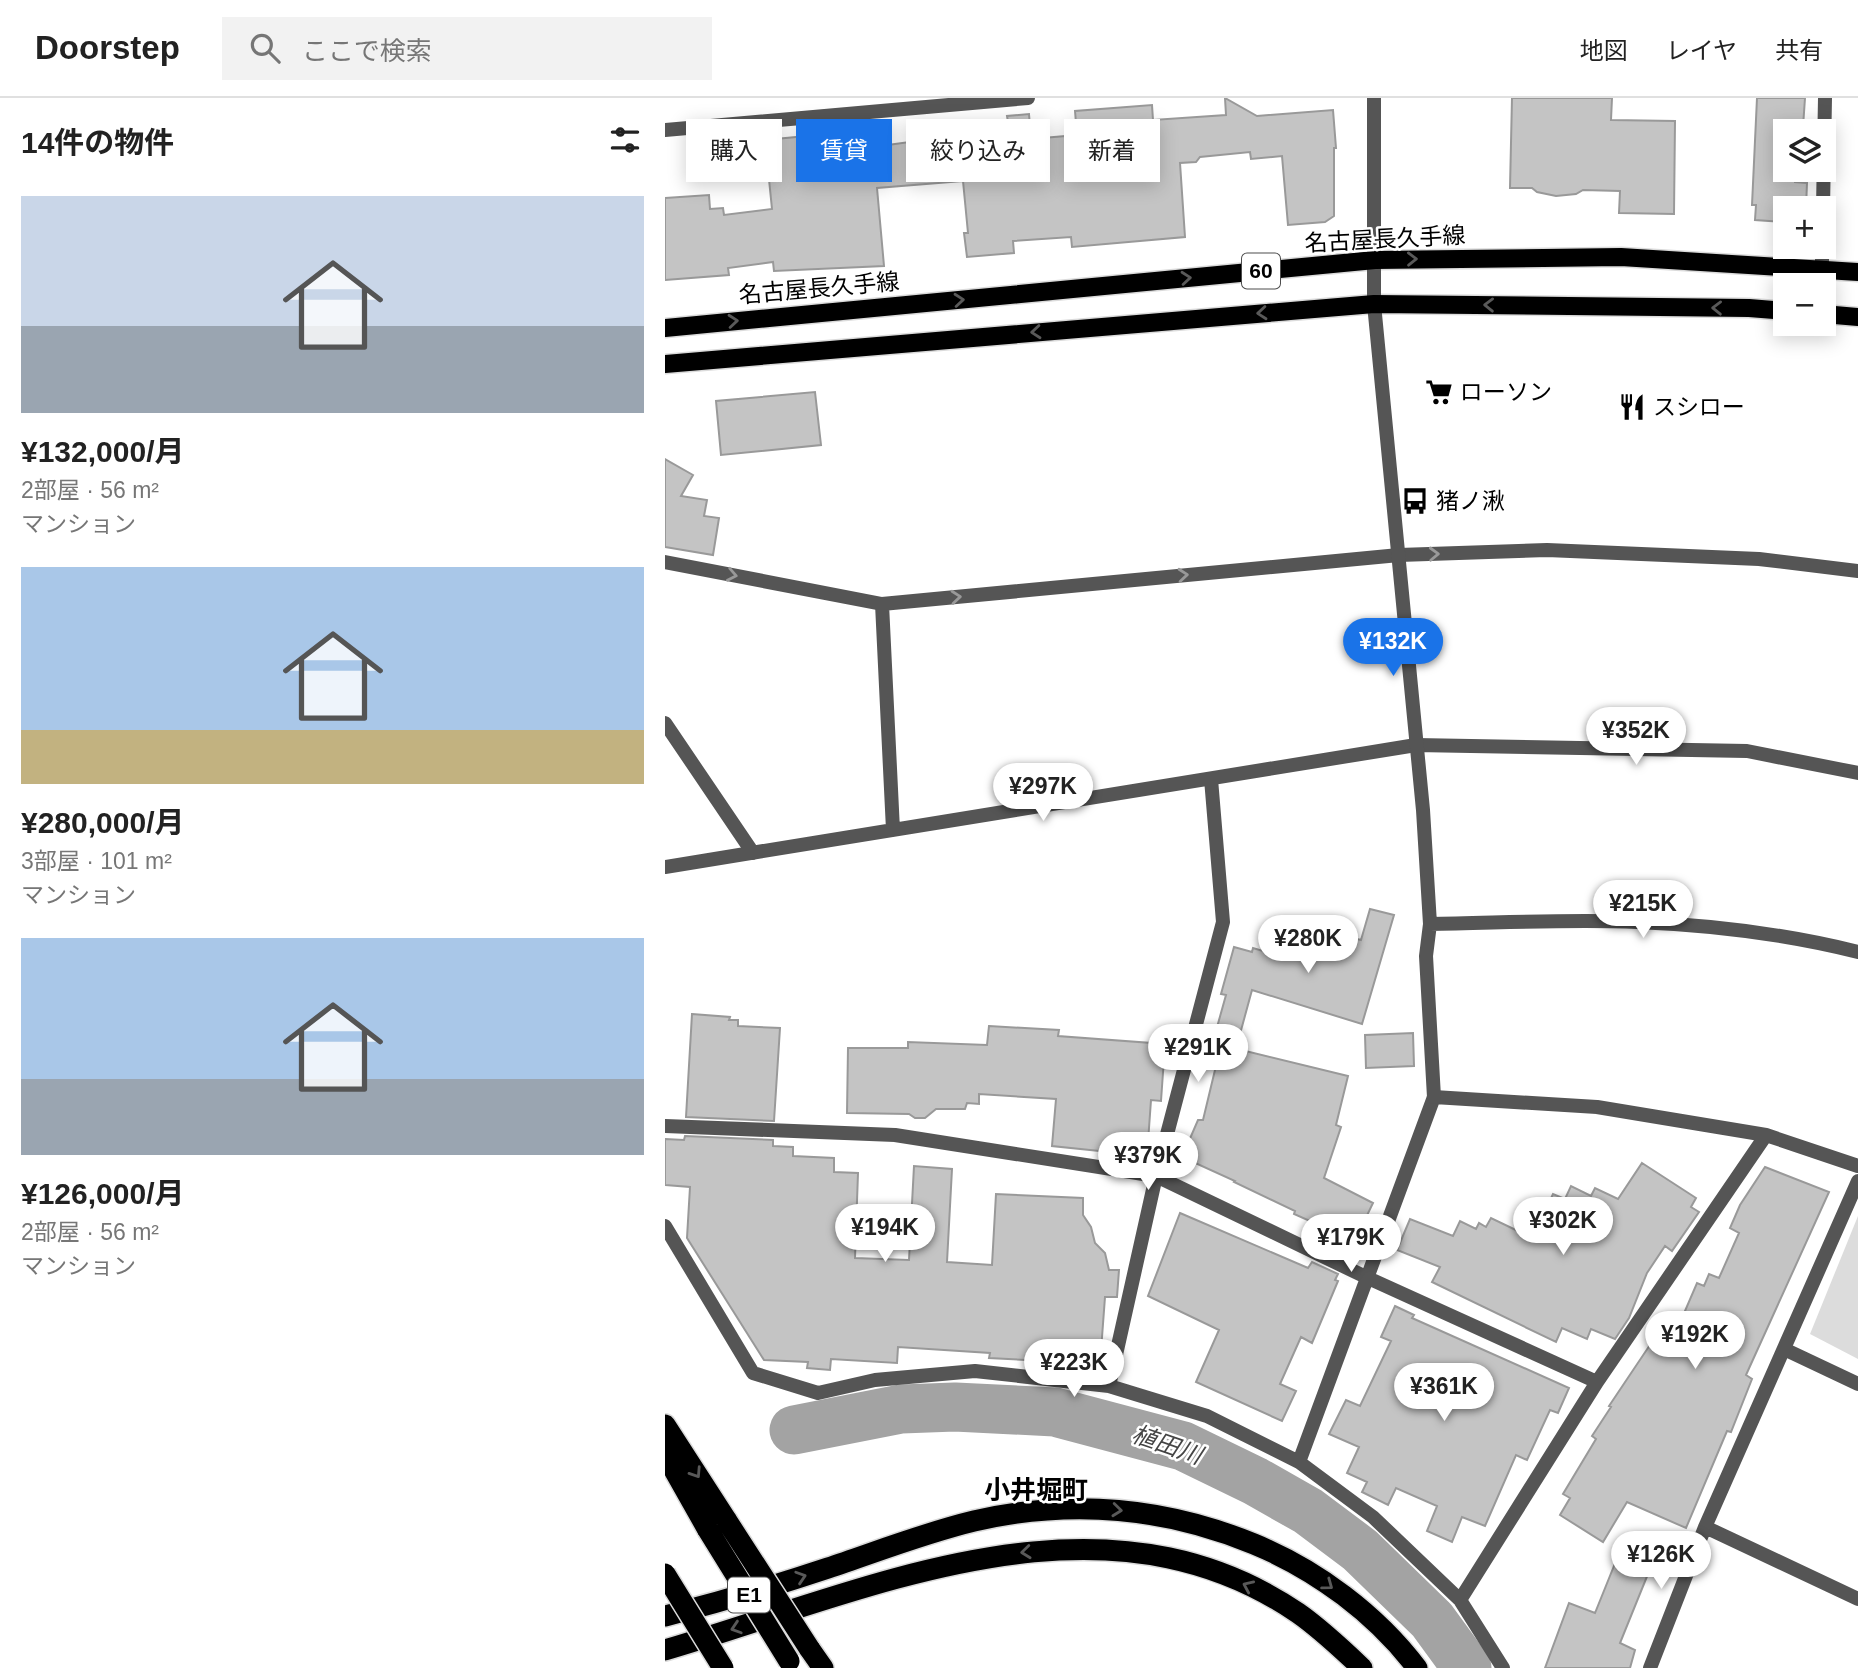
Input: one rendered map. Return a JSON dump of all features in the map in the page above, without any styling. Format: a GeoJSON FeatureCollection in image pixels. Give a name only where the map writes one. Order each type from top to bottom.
{"type":"FeatureCollection","features":[{"type":"Feature","properties":{"kind":"highway"},"geometry":{"type":"LineString","coordinates":[[665,1425],[718,1525],[823,1668]]}},
{"type":"Feature","properties":{"kind":"highway","name":"E1"},"geometry":{"type":"LineString","coordinates":[[665,1454],[718,1525],[791,1665]]}},
{"type":"Feature","properties":{"kind":"highway"},"geometry":{"type":"LineString","coordinates":[[665,1616],[792,1580],[972,1521],[1035,1511],[1102,1508],[1190,1521],[1270,1551],[1308,1571],[1343,1596],[1379,1626],[1417,1668]]}},
{"type":"Feature","properties":{"kind":"highway"},"geometry":{"type":"LineString","coordinates":[[665,1650],[952,1564],[1000,1555],[1086,1549],[1131,1551],[1177,1559],[1258,1589],[1333,1640],[1362,1668]]}},
{"type":"Feature","properties":{"kind":"highway","name":"E1"},"geometry":{"type":"LineString","coordinates":[[665,1574],[723,1668]]}},
{"type":"Feature","properties":{"kind":"main road","name":"名古屋長久手線"},"geometry":{"type":"LineString","coordinates":[[665,328],[1375,260],[1621,257],[1858,272]]}},
{"type":"Feature","properties":{"kind":"main road","name":"60"},"geometry":{"type":"LineString","coordinates":[[665,364],[1374,304],[1773,310]]}},
{"type":"Feature","properties":{"kind":"main road"},"geometry":{"type":"LineString","coordinates":[[1836,315],[1858,317]]}},
{"type":"Feature","properties":{"kind":"street"},"geometry":{"type":"LineString","coordinates":[[665,130],[1028,98]]}},
{"type":"Feature","properties":{"kind":"street"},"geometry":{"type":"LineString","coordinates":[[1299,1462],[1434,1097],[1426,956],[1430,924],[1423,810],[1374,304],[1374,98]]}},
{"type":"Feature","properties":{"kind":"street"},"geometry":{"type":"LineString","coordinates":[[1823,196],[1825,98]]}},
{"type":"Feature","properties":{"kind":"street"},"geometry":{"type":"LineString","coordinates":[[1822,259],[1822,269]]}},
{"type":"Feature","properties":{"kind":"street"},"geometry":{"type":"LineString","coordinates":[[665,562],[881,604],[1399,555],[1547,550],[1759,559],[1858,571]]}},
{"type":"Feature","properties":{"kind":"street"},"geometry":{"type":"LineString","coordinates":[[881,604],[893,830]]}},
{"type":"Feature","properties":{"kind":"street"},"geometry":{"type":"LineString","coordinates":[[665,723],[754,853]]}},
{"type":"Feature","properties":{"kind":"street"},"geometry":{"type":"LineString","coordinates":[[665,867],[1416,746],[1747,751],[1858,773]]}},
{"type":"Feature","properties":{"kind":"street"},"geometry":{"type":"LineString","coordinates":[[1109,1386],[1156,1176],[1223,922],[1211,779]]}},
{"type":"Feature","properties":{"kind":"street"},"geometry":{"type":"LineString","coordinates":[[1430,924],[1636,922],[1736,929],[1815,941],[1858,952]]}},
{"type":"Feature","properties":{"kind":"street"},"geometry":{"type":"LineString","coordinates":[[1434,1097],[1597,1107],[1766,1135],[1858,1166]]}},
{"type":"Feature","properties":{"kind":"street"},"geometry":{"type":"LineString","coordinates":[[665,1126],[895,1135],[1156,1176],[1368,1278],[1597,1382]]}},
{"type":"Feature","properties":{"kind":"street"},"geometry":{"type":"LineString","coordinates":[[1460,1600],[1597,1382],[1766,1135]]}},
{"type":"Feature","properties":{"kind":"street"},"geometry":{"type":"LineString","coordinates":[[1650,1668],[1705,1527],[1858,1181]]}},
{"type":"Feature","properties":{"kind":"street"},"geometry":{"type":"LineString","coordinates":[[665,1226],[753,1373],[818,1393],[875,1380],[975,1371],[1109,1386],[1207,1416],[1299,1462],[1373,1517],[1460,1600],[1503,1668]]}},
{"type":"Feature","properties":{"kind":"street"},"geometry":{"type":"LineString","coordinates":[[1784,1349],[1858,1384]]}},
{"type":"Feature","properties":{"kind":"street"},"geometry":{"type":"LineString","coordinates":[[1705,1527],[1858,1599]]}},
{"type":"Feature","properties":{"kind":"shaded area"},"geometry":{"type":"Polygon","coordinates":[[[1858,1216],[1858,1359],[1810,1334],[1858,1216]]]}},
{"type":"Feature","properties":{"kind":"building"},"geometry":{"type":"Polygon","coordinates":[[[1225,98],[1257,116],[1333,110],[1336,148],[1334,216],[1325,222],[1288,225],[1282,156],[1251,159],[1250,152],[1200,157],[1196,162],[1180,163],[1185,237],[1072,247],[1071,237],[1013,241],[1014,253],[967,257],[964,233],[968,233],[963,182],[1050,182],[1050,137],[1064,136],[1064,182],[1160,182],[1160,120],[1226,115],[1225,98]]]}},
{"type":"Feature","properties":{"kind":"building"},"geometry":{"type":"Polygon","coordinates":[[[1512,98],[1612,98],[1611,120],[1675,121],[1674,214],[1619,213],[1620,191],[1583,190],[1576,194],[1556,196],[1537,192],[1532,188],[1510,188],[1512,98]]]}},
{"type":"Feature","properties":{"kind":"building"},"geometry":{"type":"Polygon","coordinates":[[[1757,98],[1805,98],[1804,119],[1773,119],[1773,182],[1807,183],[1806,196],[1773,196],[1773,221],[1755,220],[1756,205],[1752,205],[1757,98]]]}},
{"type":"Feature","properties":{"kind":"building"},"geometry":{"type":"Polygon","coordinates":[[[1152,105],[1153,119],[1076,119],[1075,111],[1152,105]]]}},
{"type":"Feature","properties":{"kind":"building"},"geometry":{"type":"Polygon","coordinates":[[[1029,114],[1029,119],[1008,119],[1007,116],[1029,114]]]}},
{"type":"Feature","properties":{"kind":"building"},"geometry":{"type":"Polygon","coordinates":[[[796,137],[796,182],[892,182],[892,144],[906,143],[906,182],[951,182],[877,188],[884,266],[774,271],[773,262],[728,268],[729,275],[665,280],[665,198],[709,195],[710,209],[723,208],[724,215],[772,209],[769,182],[782,182],[782,138],[796,137]]]}},
{"type":"Feature","properties":{"kind":"building"},"geometry":{"type":"Polygon","coordinates":[[[815,392],[821,445],[721,455],[716,401],[815,392]]]}},
{"type":"Feature","properties":{"kind":"building"},"geometry":{"type":"Polygon","coordinates":[[[665,459],[693,475],[681,496],[707,500],[704,516],[719,518],[713,555],[665,547],[665,459]]]}},
{"type":"Feature","properties":{"kind":"building"},"geometry":{"type":"Polygon","coordinates":[[[1370,909],[1394,915],[1362,1024],[1252,990],[1237,1045],[1214,1038],[1226,995],[1221,994],[1234,947],[1252,952],[1253,948],[1273,954],[1277,943],[1302,951],[1308,926],[1361,940],[1370,909]]]}},
{"type":"Feature","properties":{"kind":"building"},"geometry":{"type":"Polygon","coordinates":[[[692,1014],[730,1017],[729,1020],[738,1020],[738,1026],[780,1028],[774,1121],[686,1117],[692,1014]]]}},
{"type":"Feature","properties":{"kind":"building"},"geometry":{"type":"Polygon","coordinates":[[[989,1026],[1059,1030],[1058,1036],[1165,1044],[1161,1101],[1151,1100],[1147,1156],[1052,1146],[1056,1099],[979,1094],[979,1104],[967,1103],[965,1109],[936,1109],[925,1118],[915,1118],[909,1114],[847,1113],[848,1048],[908,1048],[908,1042],[987,1045],[989,1026]]]}},
{"type":"Feature","properties":{"kind":"building"},"geometry":{"type":"Polygon","coordinates":[[[1413,1033],[1414,1066],[1366,1068],[1365,1035],[1413,1033]]]}},
{"type":"Feature","properties":{"kind":"building"},"geometry":{"type":"Polygon","coordinates":[[[1221,1045],[1348,1076],[1336,1125],[1341,1127],[1324,1178],[1373,1203],[1347,1257],[1320,1244],[1328,1229],[1182,1157],[1198,1120],[1203,1120],[1221,1045]]]}},
{"type":"Feature","properties":{"kind":"building"},"geometry":{"type":"Polygon","coordinates":[[[685,1136],[773,1140],[773,1146],[793,1147],[793,1156],[834,1158],[834,1172],[858,1173],[855,1258],[909,1260],[914,1166],[952,1169],[947,1262],[992,1265],[996,1194],[1083,1198],[1083,1215],[1091,1227],[1095,1243],[1105,1253],[1109,1270],[1119,1270],[1117,1297],[1105,1297],[1100,1364],[989,1358],[990,1353],[898,1347],[897,1363],[831,1359],[830,1370],[807,1368],[808,1362],[764,1360],[687,1238],[690,1187],[665,1185],[665,1139],[684,1140],[685,1136]]]}},
{"type":"Feature","properties":{"kind":"building"},"geometry":{"type":"Polygon","coordinates":[[[1642,1163],[1696,1198],[1691,1207],[1699,1212],[1672,1251],[1665,1246],[1647,1273],[1629,1318],[1615,1339],[1591,1329],[1587,1339],[1562,1328],[1556,1342],[1432,1282],[1440,1267],[1397,1250],[1410,1219],[1453,1236],[1460,1221],[1476,1229],[1479,1223],[1486,1227],[1491,1218],[1520,1232],[1523,1224],[1536,1230],[1553,1194],[1565,1199],[1571,1186],[1591,1196],[1595,1188],[1618,1199],[1642,1163]]]}},
{"type":"Feature","properties":{"kind":"building"},"geometry":{"type":"Polygon","coordinates":[[[1765,1167],[1829,1192],[1746,1375],[1752,1379],[1731,1432],[1727,1431],[1686,1528],[1627,1502],[1603,1542],[1560,1515],[1570,1498],[1563,1494],[1596,1439],[1592,1436],[1611,1407],[1609,1406],[1668,1318],[1679,1325],[1697,1283],[1704,1286],[1709,1274],[1719,1278],[1739,1233],[1730,1228],[1740,1205],[1765,1167]]]}},
{"type":"Feature","properties":{"kind":"building"},"geometry":{"type":"Polygon","coordinates":[[[1180,1213],[1308,1268],[1312,1262],[1338,1274],[1335,1280],[1338,1281],[1312,1343],[1301,1337],[1280,1384],[1296,1391],[1282,1421],[1196,1382],[1219,1330],[1148,1296],[1180,1213]]]}},
{"type":"Feature","properties":{"kind":"building"},"geometry":{"type":"Polygon","coordinates":[[[1395,1306],[1414,1315],[1412,1318],[1569,1388],[1558,1413],[1550,1410],[1527,1460],[1516,1455],[1485,1526],[1462,1517],[1452,1542],[1427,1531],[1437,1506],[1396,1488],[1388,1505],[1362,1492],[1367,1482],[1347,1473],[1359,1447],[1329,1434],[1346,1400],[1360,1406],[1391,1341],[1381,1337],[1395,1306]]]}},
{"type":"Feature","properties":{"kind":"building"},"geometry":{"type":"Polygon","coordinates":[[[1618,1556],[1650,1569],[1620,1643],[1635,1650],[1630,1668],[1545,1668],[1569,1603],[1595,1613],[1618,1556]]]}},
{"type":"Feature","properties":{"kind":"waterway","name":"植田川"},"geometry":{"type":"LineString","coordinates":[[794,1430],[901,1409],[955,1407],[1055,1412],[1183,1446],[1255,1481],[1308,1511],[1360,1550],[1432,1620],[1467,1668]]}},
{"type":"Feature","properties":{"kind":"place","name":"ローソン"},"geometry":{"type":"Point","coordinates":[1439,392]}},
{"type":"Feature","properties":{"kind":"place","name":"スシロー"},"geometry":{"type":"Point","coordinates":[1632,407]}},
{"type":"Feature","properties":{"kind":"place","name":"猪ノ湫"},"geometry":{"type":"Point","coordinates":[1415,501]}},
{"type":"Feature","properties":{"kind":"district","name":"小井堀町"},"geometry":{"type":"Point","coordinates":[1036,1490]}}]}
